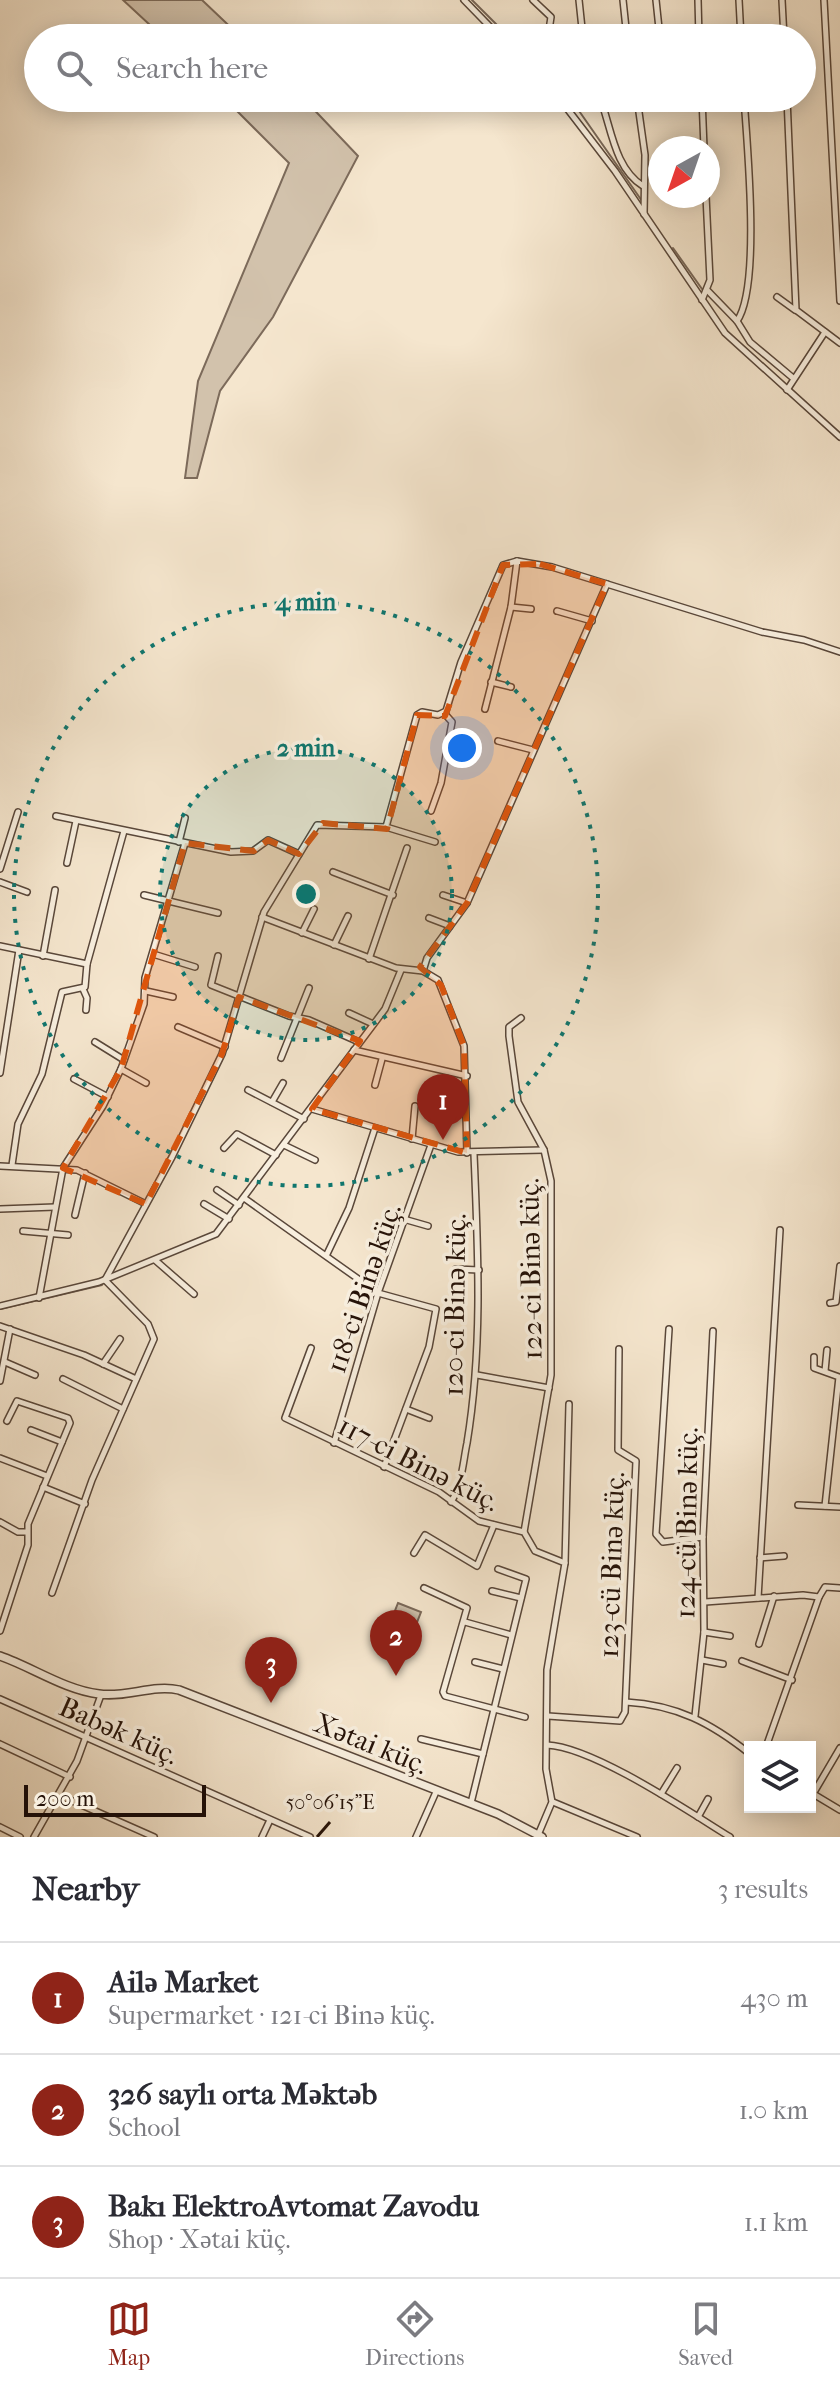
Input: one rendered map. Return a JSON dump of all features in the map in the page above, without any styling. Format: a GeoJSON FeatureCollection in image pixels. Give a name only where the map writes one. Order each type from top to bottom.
{"type":"FeatureCollection","features":[{"type":"Feature","properties":{"kind":"street"},"geometry":{"type":"LineString","coordinates":[[464,0],[487,24]]}},
{"type":"Feature","properties":{"kind":"street"},"geometry":{"type":"LineString","coordinates":[[533,0],[551,17],[550,24]]}},
{"type":"Feature","properties":{"kind":"street"},"geometry":{"type":"LineString","coordinates":[[579,0],[582,24]]}},
{"type":"Feature","properties":{"kind":"street"},"geometry":{"type":"LineString","coordinates":[[623,0],[626,24]]}},
{"type":"Feature","properties":{"kind":"street"},"geometry":{"type":"LineString","coordinates":[[656,0],[659,24]]}},
{"type":"Feature","properties":{"kind":"street"},"geometry":{"type":"LineString","coordinates":[[698,0],[699,24]]}},
{"type":"Feature","properties":{"kind":"street"},"geometry":{"type":"LineString","coordinates":[[739,0],[740,24]]}},
{"type":"Feature","properties":{"kind":"street"},"geometry":{"type":"LineString","coordinates":[[782,0],[783,24]]}},
{"type":"Feature","properties":{"kind":"street"},"geometry":{"type":"LineString","coordinates":[[824,0],[840,301]]}},
{"type":"Feature","properties":{"kind":"street"},"geometry":{"type":"LineString","coordinates":[[569,112],[732,341],[840,437]]}},
{"type":"Feature","properties":{"kind":"street"},"geometry":{"type":"LineString","coordinates":[[605,112],[618,152],[630,174],[644,186]]}},
{"type":"Feature","properties":{"kind":"street"},"geometry":{"type":"LineString","coordinates":[[639,112],[645,155],[644,214]]}},
{"type":"Feature","properties":{"kind":"street"},"geometry":{"type":"LineString","coordinates":[[703,112],[704,136]]}},
{"type":"Feature","properties":{"kind":"street"},"geometry":{"type":"LineString","coordinates":[[737,321],[744,307],[749,276],[744,112]]}},
{"type":"Feature","properties":{"kind":"street"},"geometry":{"type":"LineString","coordinates":[[788,112],[796,310]]}},
{"type":"Feature","properties":{"kind":"street"},"geometry":{"type":"LineString","coordinates":[[702,300],[708,291],[706,208]]}},
{"type":"Feature","properties":{"kind":"street"},"geometry":{"type":"LineString","coordinates":[[708,291],[737,321],[755,347],[793,378]]}},
{"type":"Feature","properties":{"kind":"street"},"geometry":{"type":"LineString","coordinates":[[777,297],[839,342],[840,333]]}},
{"type":"Feature","properties":{"kind":"street"},"geometry":{"type":"LineString","coordinates":[[787,390],[825,332]]}},
{"type":"Feature","properties":{"kind":"street"},"geometry":{"type":"LineString","coordinates":[[485,709],[511,607],[517,561]]}},
{"type":"Feature","properties":{"kind":"street"},"geometry":{"type":"LineString","coordinates":[[444,713],[499,571],[506,563],[517,561],[840,652]]}},
{"type":"Feature","properties":{"kind":"street"},"geometry":{"type":"LineString","coordinates":[[262,917],[401,970],[423,971],[427,958],[467,903],[607,584]]}},
{"type":"Feature","properties":{"kind":"street"},"geometry":{"type":"LineString","coordinates":[[511,607],[531,609]]}},
{"type":"Feature","properties":{"kind":"street"},"geometry":{"type":"LineString","coordinates":[[557,611],[592,621]]}},
{"type":"Feature","properties":{"kind":"street"},"geometry":{"type":"LineString","coordinates":[[491,682],[511,687]]}},
{"type":"Feature","properties":{"kind":"street"},"geometry":{"type":"LineString","coordinates":[[386,827],[417,715],[422,712],[444,713],[452,722],[452,736],[431,811]]}},
{"type":"Feature","properties":{"kind":"street"},"geometry":{"type":"LineString","coordinates":[[498,741],[533,750]]}},
{"type":"Feature","properties":{"kind":"street"},"geometry":{"type":"LineString","coordinates":[[0,869],[18,812]]}},
{"type":"Feature","properties":{"kind":"street"},"geometry":{"type":"LineString","coordinates":[[56,816],[182,843],[249,851],[268,840],[299,854]]}},
{"type":"Feature","properties":{"kind":"street"},"geometry":{"type":"LineString","coordinates":[[39,1298],[63,1168],[108,1097],[121,1069],[146,991],[169,901],[185,818]]}},
{"type":"Feature","properties":{"kind":"street"},"geometry":{"type":"LineString","coordinates":[[67,863],[76,821]]}},
{"type":"Feature","properties":{"kind":"street"},"geometry":{"type":"LineString","coordinates":[[105,1280],[225,1047],[262,917],[320,824],[386,827],[435,842]]}},
{"type":"Feature","properties":{"kind":"street"},"geometry":{"type":"LineString","coordinates":[[86,1010],[87,998],[83,989],[87,964],[124,831]]}},
{"type":"Feature","properties":{"kind":"street"},"geometry":{"type":"LineString","coordinates":[[369,959],[407,848]]}},
{"type":"Feature","properties":{"kind":"street"},"geometry":{"type":"LineString","coordinates":[[333,872],[393,895]]}},
{"type":"Feature","properties":{"kind":"street"},"geometry":{"type":"LineString","coordinates":[[0,882],[27,892]]}},
{"type":"Feature","properties":{"kind":"street"},"geometry":{"type":"LineString","coordinates":[[43,956],[55,890]]}},
{"type":"Feature","properties":{"kind":"street"},"geometry":{"type":"LineString","coordinates":[[144,895],[218,913]]}},
{"type":"Feature","properties":{"kind":"street"},"geometry":{"type":"LineString","coordinates":[[443,895],[467,903]]}},
{"type":"Feature","properties":{"kind":"street"},"geometry":{"type":"LineString","coordinates":[[302,933],[314,909]]}},
{"type":"Feature","properties":{"kind":"street"},"geometry":{"type":"LineString","coordinates":[[334,945],[348,916]]}},
{"type":"Feature","properties":{"kind":"street"},"geometry":{"type":"LineString","coordinates":[[429,918],[450,926]]}},
{"type":"Feature","properties":{"kind":"street"},"geometry":{"type":"LineString","coordinates":[[0,946],[87,964]]}},
{"type":"Feature","properties":{"kind":"street"},"geometry":{"type":"LineString","coordinates":[[0,1073],[19,950]]}},
{"type":"Feature","properties":{"kind":"street"},"geometry":{"type":"LineString","coordinates":[[153,954],[195,967]]}},
{"type":"Feature","properties":{"kind":"street"},"geometry":{"type":"LineString","coordinates":[[218,956],[210,984],[359,1042]]}},
{"type":"Feature","properties":{"kind":"street"},"geometry":{"type":"LineString","coordinates":[[0,1306],[105,1280],[216,1234],[389,1003],[401,970]]}},
{"type":"Feature","properties":{"kind":"street","name":"120-ci Binə küç."},"geometry":{"type":"LineString","coordinates":[[423,971],[441,985],[461,1037],[467,1076],[479,1270],[477,1375],[462,1472],[451,1502]]}},
{"type":"Feature","properties":{"kind":"street"},"geometry":{"type":"LineString","coordinates":[[281,1058],[309,988]]}},
{"type":"Feature","properties":{"kind":"street"},"geometry":{"type":"LineString","coordinates":[[12,1165],[18,1124],[42,1074],[62,992],[83,989]]}},
{"type":"Feature","properties":{"kind":"street"},"geometry":{"type":"LineString","coordinates":[[146,991],[173,997]]}},
{"type":"Feature","properties":{"kind":"street"},"geometry":{"type":"LineString","coordinates":[[349,1013],[373,1024]]}},
{"type":"Feature","properties":{"kind":"street","name":"122-ci Binə küç."},"geometry":{"type":"LineString","coordinates":[[521,1018],[511,1024],[508,1031],[517,1097],[544,1150],[552,1195],[553,1328],[549,1388],[524,1532]]}},
{"type":"Feature","properties":{"kind":"street"},"geometry":{"type":"LineString","coordinates":[[178,1027],[225,1047]]}},
{"type":"Feature","properties":{"kind":"street"},"geometry":{"type":"LineString","coordinates":[[95,1042],[124,1060]]}},
{"type":"Feature","properties":{"kind":"street"},"geometry":{"type":"LineString","coordinates":[[354,1050],[382,1059],[467,1076]]}},
{"type":"Feature","properties":{"kind":"street"},"geometry":{"type":"LineString","coordinates":[[375,1085],[382,1059]]}},
{"type":"Feature","properties":{"kind":"street"},"geometry":{"type":"LineString","coordinates":[[121,1069],[146,1083]]}},
{"type":"Feature","properties":{"kind":"street"},"geometry":{"type":"LineString","coordinates":[[74,1079],[108,1097]]}},
{"type":"Feature","properties":{"kind":"street"},"geometry":{"type":"LineString","coordinates":[[272,1102],[283,1083]]}},
{"type":"Feature","properties":{"kind":"street"},"geometry":{"type":"LineString","coordinates":[[248,1090],[304,1119]]}},
{"type":"Feature","properties":{"kind":"street"},"geometry":{"type":"LineString","coordinates":[[412,1139],[415,1106]]}},
{"type":"Feature","properties":{"kind":"street"},"geometry":{"type":"LineString","coordinates":[[312,1109],[431,1145],[470,1153],[544,1150]]}},
{"type":"Feature","properties":{"kind":"street"},"geometry":{"type":"LineString","coordinates":[[327,1254],[349,1208],[375,1128]]}},
{"type":"Feature","properties":{"kind":"street"},"geometry":{"type":"LineString","coordinates":[[224,1148],[237,1134],[276,1155]]}},
{"type":"Feature","properties":{"kind":"street"},"geometry":{"type":"LineString","coordinates":[[284,1145],[315,1160]]}},
{"type":"Feature","properties":{"kind":"street","name":"118-ci Binə küç."},"geometry":{"type":"LineString","coordinates":[[334,1443],[378,1293],[407,1220],[431,1145]]}},
{"type":"Feature","properties":{"kind":"street"},"geometry":{"type":"LineString","coordinates":[[0,1166],[63,1168],[85,1173],[146,1204]]}},
{"type":"Feature","properties":{"kind":"street"},"geometry":{"type":"LineString","coordinates":[[75,1215],[85,1173]]}},
{"type":"Feature","properties":{"kind":"street"},"geometry":{"type":"LineString","coordinates":[[217,1190],[239,1205]]}},
{"type":"Feature","properties":{"kind":"street"},"geometry":{"type":"LineString","coordinates":[[244,1198],[378,1293],[434,1306],[437,1312],[433,1334],[384,1467]]}},
{"type":"Feature","properties":{"kind":"street"},"geometry":{"type":"LineString","coordinates":[[204,1204],[229,1219]]}},
{"type":"Feature","properties":{"kind":"street"},"geometry":{"type":"LineString","coordinates":[[0,1209],[55,1207]]}},
{"type":"Feature","properties":{"kind":"street"},"geometry":{"type":"LineString","coordinates":[[407,1220],[428,1226]]}},
{"type":"Feature","properties":{"kind":"street"},"geometry":{"type":"LineString","coordinates":[[758,1598],[780,1230]]}},
{"type":"Feature","properties":{"kind":"street"},"geometry":{"type":"LineString","coordinates":[[23,1231],[68,1235]]}},
{"type":"Feature","properties":{"kind":"street"},"geometry":{"type":"LineString","coordinates":[[155,1260],[194,1294]]}},
{"type":"Feature","properties":{"kind":"street"},"geometry":{"type":"LineString","coordinates":[[830,1303],[836,1302],[840,1266]]}},
{"type":"Feature","properties":{"kind":"street"},"geometry":{"type":"LineString","coordinates":[[456,1269],[479,1270]]}},
{"type":"Feature","properties":{"kind":"street"},"geometry":{"type":"LineString","coordinates":[[52,1593],[123,1409],[152,1343],[153,1329],[105,1280]]}},
{"type":"Feature","properties":{"kind":"street"},"geometry":{"type":"LineString","coordinates":[[0,1326],[136,1379]]}},
{"type":"Feature","properties":{"kind":"street"},"geometry":{"type":"LineString","coordinates":[[0,1381],[10,1329]]}},
{"type":"Feature","properties":{"kind":"street"},"geometry":{"type":"LineString","coordinates":[[669,1329],[656,1534],[663,1542],[703,1537]]}},
{"type":"Feature","properties":{"kind":"street","name":"124-cü Binə küç."},"geometry":{"type":"LineString","coordinates":[[695,1716],[704,1632],[703,1537],[713,1331]]}},
{"type":"Feature","properties":{"kind":"street"},"geometry":{"type":"LineString","coordinates":[[103,1364],[120,1339]]}},
{"type":"Feature","properties":{"kind":"street","name":"117-ci Binə küç."},"geometry":{"type":"LineString","coordinates":[[311,1348],[284,1416],[439,1492],[479,1521],[524,1532],[532,1549],[565,1563]]}},
{"type":"Feature","properties":{"kind":"street","name":"123-cü Binə küç."},"geometry":{"type":"LineString","coordinates":[[619,1349],[618,1450],[636,1461],[626,1702]]}},
{"type":"Feature","properties":{"kind":"street"},"geometry":{"type":"LineString","coordinates":[[825,1371],[827,1350]]}},
{"type":"Feature","properties":{"kind":"street"},"geometry":{"type":"LineString","coordinates":[[814,1357],[814,1368],[838,1375],[839,1393],[825,1506]]}},
{"type":"Feature","properties":{"kind":"street"},"geometry":{"type":"LineString","coordinates":[[5,1362],[35,1375]]}},
{"type":"Feature","properties":{"kind":"street"},"geometry":{"type":"LineString","coordinates":[[477,1375],[549,1388]]}},
{"type":"Feature","properties":{"kind":"street"},"geometry":{"type":"LineString","coordinates":[[63,1379],[123,1409]]}},
{"type":"Feature","properties":{"kind":"street"},"geometry":{"type":"LineString","coordinates":[[0,1631],[28,1545],[27,1532],[70,1423],[68,1418],[17,1401],[7,1421]]}},
{"type":"Feature","properties":{"kind":"street"},"geometry":{"type":"LineString","coordinates":[[540,1836],[552,1802],[546,1769],[548,1663],[565,1563],[569,1404]]}},
{"type":"Feature","properties":{"kind":"street"},"geometry":{"type":"LineString","coordinates":[[406,1409],[429,1418]]}},
{"type":"Feature","properties":{"kind":"street"},"geometry":{"type":"LineString","coordinates":[[31,1430],[62,1442]]}},
{"type":"Feature","properties":{"kind":"street"},"geometry":{"type":"LineString","coordinates":[[0,1458],[47,1476]]}},
{"type":"Feature","properties":{"kind":"street"},"geometry":{"type":"LineString","coordinates":[[43,1487],[85,1504]]}},
{"type":"Feature","properties":{"kind":"street"},"geometry":{"type":"LineString","coordinates":[[798,1505],[840,1507]]}},
{"type":"Feature","properties":{"kind":"street"},"geometry":{"type":"LineString","coordinates":[[0,1522],[18,1532],[27,1532]]}},
{"type":"Feature","properties":{"kind":"street"},"geometry":{"type":"LineString","coordinates":[[414,1553],[425,1535],[477,1566],[494,1525]]}},
{"type":"Feature","properties":{"kind":"street"},"geometry":{"type":"LineString","coordinates":[[760,1558],[784,1556]]}},
{"type":"Feature","properties":{"kind":"street"},"geometry":{"type":"LineString","coordinates":[[471,1804],[525,1577],[498,1569]]}},
{"type":"Feature","properties":{"kind":"street"},"geometry":{"type":"LineString","coordinates":[[768,1741],[819,1597],[825,1587],[840,1588]]}},
{"type":"Feature","properties":{"kind":"street"},"geometry":{"type":"LineString","coordinates":[[424,1588],[465,1607],[465,1622],[443,1694],[525,1717]]}},
{"type":"Feature","properties":{"kind":"street"},"geometry":{"type":"LineString","coordinates":[[492,1591],[521,1598]]}},
{"type":"Feature","properties":{"kind":"street"},"geometry":{"type":"LineString","coordinates":[[705,1602],[774,1596],[819,1597]]}},
{"type":"Feature","properties":{"kind":"street"},"geometry":{"type":"LineString","coordinates":[[759,1644],[774,1596]]}},
{"type":"Feature","properties":{"kind":"street"},"geometry":{"type":"LineString","coordinates":[[465,1622],[511,1635]]}},
{"type":"Feature","properties":{"kind":"street"},"geometry":{"type":"LineString","coordinates":[[704,1632],[730,1636]]}},
{"type":"Feature","properties":{"kind":"street","name":"Xətai küç."},"geometry":{"type":"LineString","coordinates":[[0,1656],[101,1695],[166,1687],[179,1690],[471,1804],[540,1836]]}},
{"type":"Feature","properties":{"kind":"street"},"geometry":{"type":"LineString","coordinates":[[702,1660],[723,1664]]}},
{"type":"Feature","properties":{"kind":"street"},"geometry":{"type":"LineString","coordinates":[[742,1661],[792,1680]]}},
{"type":"Feature","properties":{"kind":"street"},"geometry":{"type":"LineString","coordinates":[[475,1662],[503,1669]]}},
{"type":"Feature","properties":{"kind":"street"},"geometry":{"type":"LineString","coordinates":[[34,1837],[70,1777],[101,1695]]}},
{"type":"Feature","properties":{"kind":"street","name":"Babək küç."},"geometry":{"type":"LineString","coordinates":[[0,1699],[310,1837]]}},
{"type":"Feature","properties":{"kind":"street"},"geometry":{"type":"LineString","coordinates":[[548,1716],[620,1721],[626,1702],[648,1703],[695,1716],[744,1750]]}},
{"type":"Feature","properties":{"kind":"street"},"geometry":{"type":"LineString","coordinates":[[421,1739],[483,1754]]}},
{"type":"Feature","properties":{"kind":"street"},"geometry":{"type":"LineString","coordinates":[[0,1744],[70,1777]]}},
{"type":"Feature","properties":{"kind":"street"},"geometry":{"type":"LineString","coordinates":[[547,1745],[573,1751],[661,1794],[730,1837]]}},
{"type":"Feature","properties":{"kind":"street"},"geometry":{"type":"LineString","coordinates":[[816,1787],[840,1748]]}},
{"type":"Feature","properties":{"kind":"street"},"geometry":{"type":"LineString","coordinates":[[661,1794],[677,1768]]}},
{"type":"Feature","properties":{"kind":"street"},"geometry":{"type":"LineString","coordinates":[[416,1837],[436,1792]]}},
{"type":"Feature","properties":{"kind":"street"},"geometry":{"type":"LineString","coordinates":[[59,1795],[154,1837]]}},
{"type":"Feature","properties":{"kind":"street"},"geometry":{"type":"LineString","coordinates":[[816,1795],[840,1810]]}},
{"type":"Feature","properties":{"kind":"street"},"geometry":{"type":"LineString","coordinates":[[698,1817],[708,1799]]}},
{"type":"Feature","properties":{"kind":"street"},"geometry":{"type":"LineString","coordinates":[[552,1802],[637,1837]]}},
{"type":"Feature","properties":{"kind":"street"},"geometry":{"type":"LineString","coordinates":[[262,1837],[270,1820]]}},
{"type":"Feature","properties":{"kind":"street"},"geometry":{"type":"LineString","coordinates":[[0,1827],[20,1837]]}},
{"type":"Feature","properties":{"kind":"highlighted area"},"geometry":{"type":"Polygon","coordinates":[[[540,564],[607,584],[467,903],[420,967],[441,985],[464,1046],[467,1153],[312,1109],[360,1041],[239,997],[222,1054],[146,1204],[63,1168],[121,1069],[185,843],[254,851],[268,840],[299,854],[323,823],[387,829],[417,715],[445,716],[503,565],[540,564]]]}},
{"type":"Feature","properties":{"kind":"shaded area"},"geometry":{"type":"Polygon","coordinates":[[[123,0],[202,0],[227,24],[149,24],[123,0]]]}},
{"type":"Feature","properties":{"kind":"shaded area"},"geometry":{"type":"Polygon","coordinates":[[[238,112],[316,112],[358,156],[273,317],[220,391],[197,478],[185,478],[198,381],[289,163],[238,112]]]}},
{"type":"Feature","properties":{"kind":"shaded area"},"geometry":{"type":"Polygon","coordinates":[[[398,1603],[421,1612],[403,1658],[380,1649],[398,1603]]]}},
{"type":"Feature","properties":{"kind":"waterway"},"geometry":{"type":"LineString","coordinates":[[472,0],[496,24]]}},
{"type":"Feature","properties":{"kind":"waterway"},"geometry":{"type":"LineString","coordinates":[[580,112],[642,201]]}},
{"type":"Feature","properties":{"kind":"waterway"},"geometry":{"type":"LineString","coordinates":[[673,248],[702,289]]}},
{"type":"Feature","properties":{"kind":"waterway"},"geometry":{"type":"LineString","coordinates":[[0,1309],[102,1285]]}},
{"type":"Feature","properties":{"kind":"place","name":"Ailә Market"},"geometry":{"type":"Point","coordinates":[443,1140]}},
{"type":"Feature","properties":{"kind":"place","name":"326 saylı orta Məktəb"},"geometry":{"type":"Point","coordinates":[396,1676]}},
{"type":"Feature","properties":{"kind":"place","name":"Bakı ElektroAvtomat Zavodu"},"geometry":{"type":"Point","coordinates":[271,1703]}}]}
